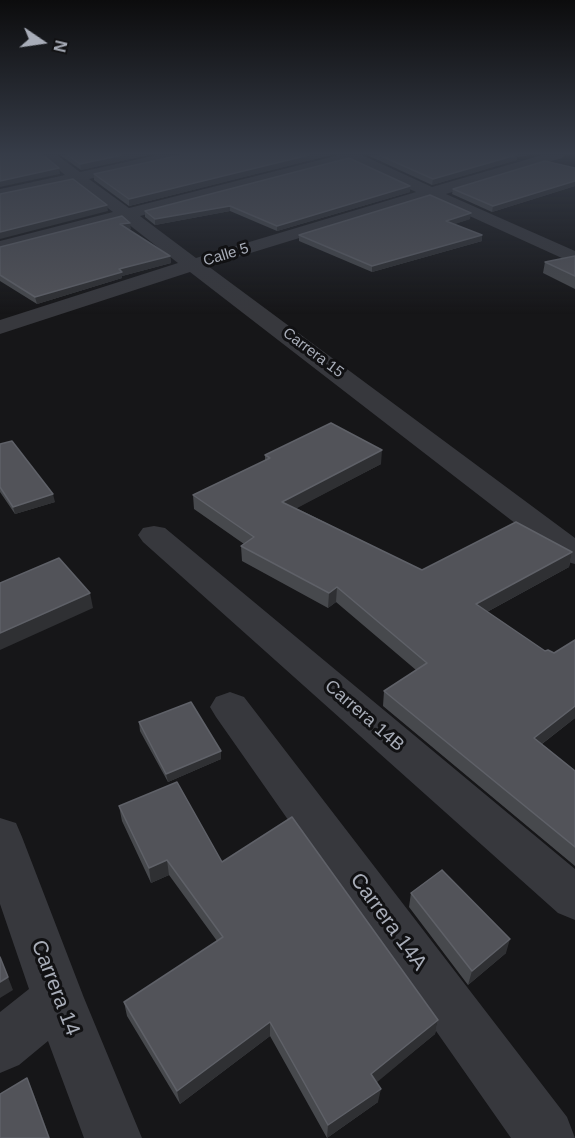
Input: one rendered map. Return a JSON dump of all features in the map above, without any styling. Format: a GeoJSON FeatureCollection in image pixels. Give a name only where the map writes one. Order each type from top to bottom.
{"type":"FeatureCollection","features":[{"type":"Feature","properties":{"kind":"street","name":"Carrera 15"},"geometry":{"type":"LineString","coordinates":[[120,208],[575,554]]}},
{"type":"Feature","properties":{"kind":"street"},"geometry":{"type":"LineString","coordinates":[[0,247],[150,208]]}},
{"type":"Feature","properties":{"kind":"street","name":"Calle 5"},"geometry":{"type":"LineString","coordinates":[[0,327],[195,264],[385,208]]}},
{"type":"Feature","properties":{"kind":"street"},"geometry":{"type":"LineString","coordinates":[[467,208],[570,251]]}},
{"type":"Feature","properties":{"kind":"street","name":"Carrera 14B"},"geometry":{"type":"LineString","coordinates":[[154,535],[575,898]]}},
{"type":"Feature","properties":{"kind":"street","name":"Carrera 14A"},"geometry":{"type":"LineString","coordinates":[[231,707],[546,1138]]}},
{"type":"Feature","properties":{"kind":"street","name":"Carrera 14"},"geometry":{"type":"LineString","coordinates":[[0,837],[58,999],[113,1138]]}},
{"type":"Feature","properties":{"kind":"street"},"geometry":{"type":"LineString","coordinates":[[0,1046],[58,999]]}},
{"type":"Feature","properties":{"kind":"building"},"geometry":{"type":"Polygon","coordinates":[[[0,208],[95,208],[0,232],[0,208]]]}},
{"type":"Feature","properties":{"kind":"building"},"geometry":{"type":"Polygon","coordinates":[[[156,208],[218,208],[155,219],[145,211],[156,208]]]}},
{"type":"Feature","properties":{"kind":"building"},"geometry":{"type":"Polygon","coordinates":[[[235,208],[336,208],[277,226],[235,208]]]}},
{"type":"Feature","properties":{"kind":"building"},"geometry":{"type":"Polygon","coordinates":[[[387,208],[460,208],[471,213],[446,221],[482,235],[372,266],[299,235],[387,208]]]}},
{"type":"Feature","properties":{"kind":"building"},"geometry":{"type":"Polygon","coordinates":[[[122,216],[130,223],[120,224],[170,256],[119,269],[122,272],[35,297],[0,275],[0,247],[122,216]]]}},
{"type":"Feature","properties":{"kind":"building"},"geometry":{"type":"Polygon","coordinates":[[[575,256],[575,276],[545,262],[575,256]]]}},
{"type":"Feature","properties":{"kind":"building"},"geometry":{"type":"Polygon","coordinates":[[[331,423],[382,450],[282,502],[422,570],[516,522],[572,552],[476,604],[545,651],[554,653],[575,640],[575,706],[534,738],[575,771],[575,847],[384,691],[427,663],[337,587],[329,593],[241,546],[254,537],[193,495],[270,458],[265,455],[331,423]]]}},
{"type":"Feature","properties":{"kind":"building"},"geometry":{"type":"Polygon","coordinates":[[[12,441],[53,494],[13,507],[0,487],[0,444],[12,441]]]}},
{"type":"Feature","properties":{"kind":"building"},"geometry":{"type":"Polygon","coordinates":[[[59,558],[90,593],[0,633],[0,583],[59,558]]]}},
{"type":"Feature","properties":{"kind":"building"},"geometry":{"type":"Polygon","coordinates":[[[191,702],[221,751],[166,774],[139,722],[191,702]]]}},
{"type":"Feature","properties":{"kind":"building"},"geometry":{"type":"Polygon","coordinates":[[[177,782],[222,862],[292,817],[438,1020],[371,1074],[381,1089],[328,1125],[270,1022],[177,1091],[124,1002],[223,937],[167,860],[149,868],[119,806],[177,782]]]}},
{"type":"Feature","properties":{"kind":"building"},"geometry":{"type":"Polygon","coordinates":[[[442,870],[510,939],[472,971],[411,893],[442,870]]]}},
{"type":"Feature","properties":{"kind":"building"},"geometry":{"type":"Polygon","coordinates":[[[0,957],[8,977],[0,982],[0,957]]]}},
{"type":"Feature","properties":{"kind":"building"},"geometry":{"type":"Polygon","coordinates":[[[27,1078],[49,1138],[0,1138],[0,1094],[27,1078]]]}}]}
